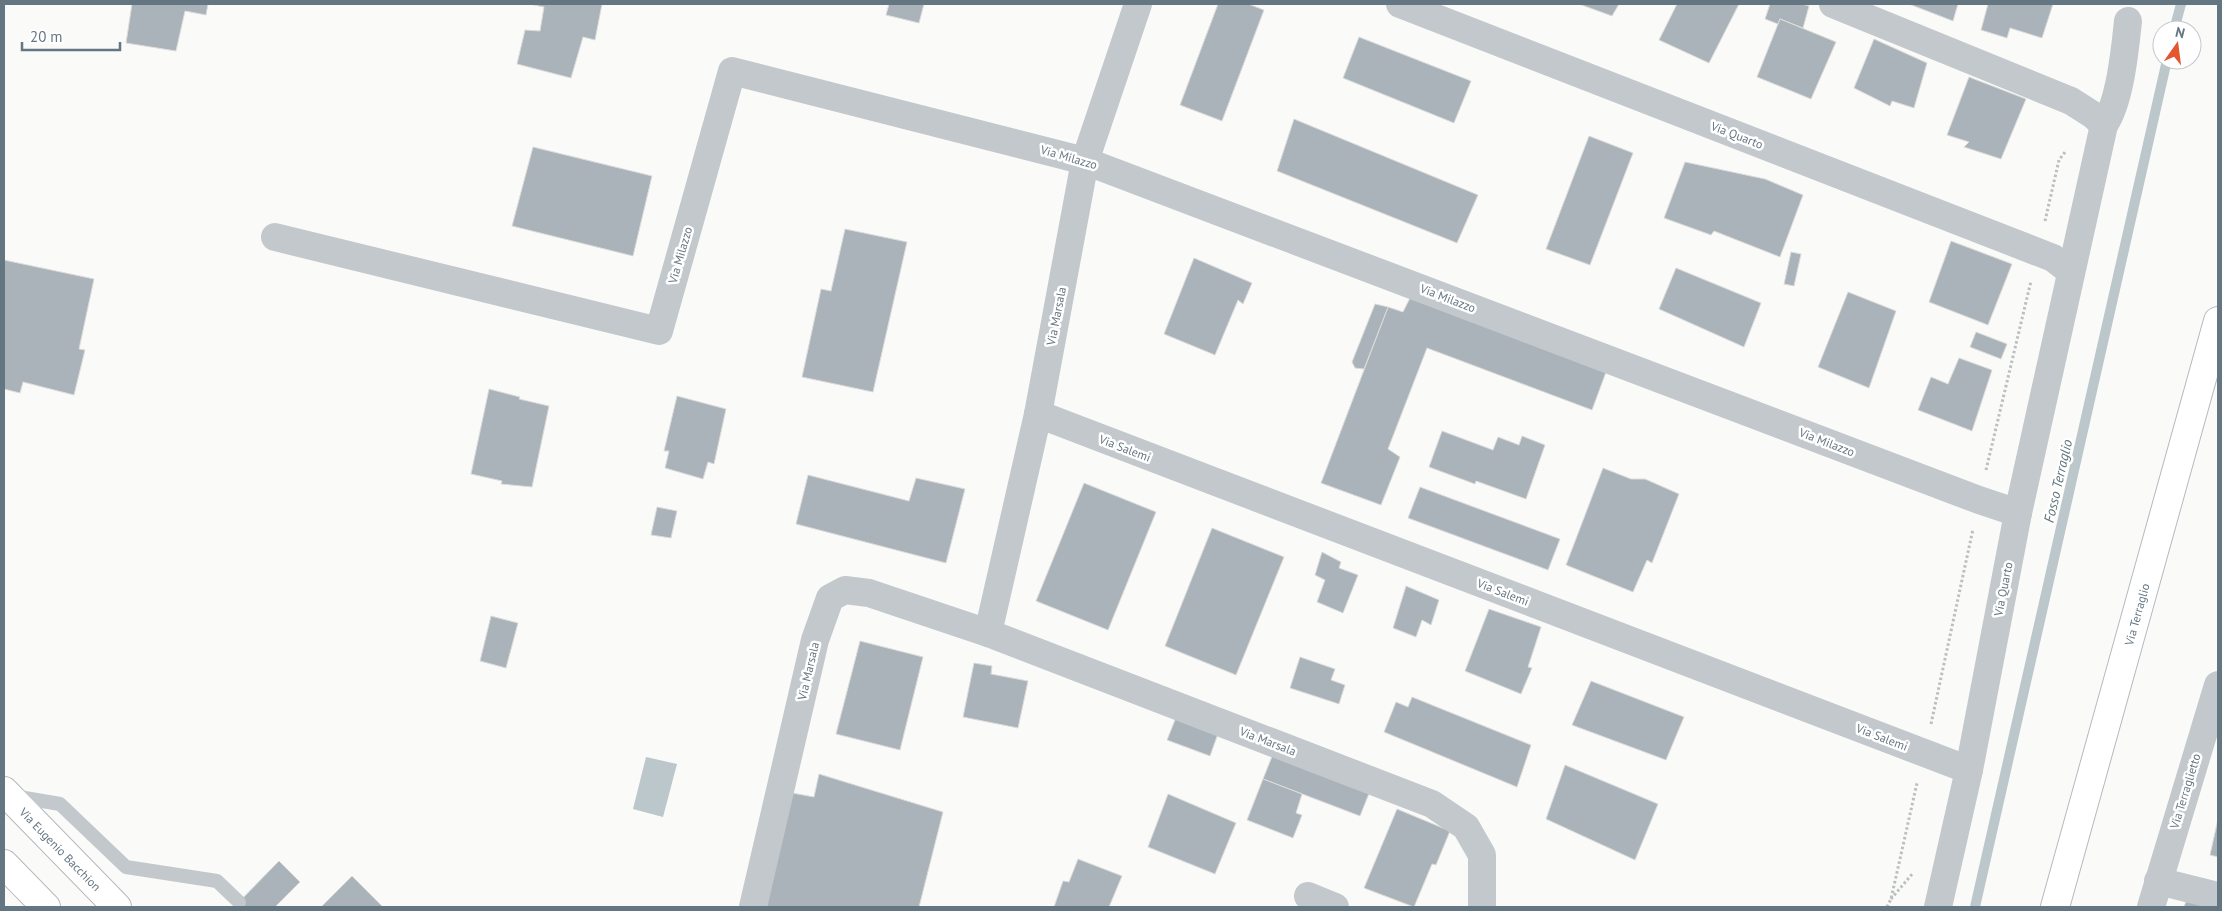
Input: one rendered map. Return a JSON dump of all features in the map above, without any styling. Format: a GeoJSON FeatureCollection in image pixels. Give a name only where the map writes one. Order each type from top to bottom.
{"type":"FeatureCollection","features":[{"type":"Feature","properties":{"kind":"main road","name":"Via Terraglio"},"geometry":{"type":"LineString","coordinates":[[2055,907],[2218,321]]}},
{"type":"Feature","properties":{"kind":"main road","name":"Via Eugenio Bacchion"},"geometry":{"type":"LineString","coordinates":[[6,793],[117,907]]}},
{"type":"Feature","properties":{"kind":"main road"},"geometry":{"type":"LineString","coordinates":[[4,864],[46,907]]}},
{"type":"Feature","properties":{"kind":"street","name":"Via Marsala"},"geometry":{"type":"LineString","coordinates":[[988,632],[1038,414],[1085,160],[1138,4]]}},
{"type":"Feature","properties":{"kind":"street","name":"Via Quarto"},"geometry":{"type":"LineString","coordinates":[[1400,4],[2045,255],[2059,261],[2071,272]]}},
{"type":"Feature","properties":{"kind":"street"},"geometry":{"type":"LineString","coordinates":[[1833,4],[2071,101],[2093,115],[2104,126]]}},
{"type":"Feature","properties":{"kind":"street","name":"Via Quarto"},"geometry":{"type":"LineString","coordinates":[[1938,907],[1969,770],[2018,513],[2104,126],[2111,116],[2125,50],[2128,21]]}},
{"type":"Feature","properties":{"kind":"street","name":"Via Milazzo"},"geometry":{"type":"LineString","coordinates":[[275,237],[659,331],[732,71],[1085,160],[1979,500],[2018,513]]}},
{"type":"Feature","properties":{"kind":"street","name":"Via Salemi"},"geometry":{"type":"LineString","coordinates":[[1038,414],[1969,770]]}},
{"type":"Feature","properties":{"kind":"street","name":"Via Marsala"},"geometry":{"type":"LineString","coordinates":[[753,907],[815,640],[830,598],[845,590],[869,593],[988,632],[1432,804],[1466,827],[1482,855],[1482,907]]}},
{"type":"Feature","properties":{"kind":"street","name":"Via Terraglietto"},"geometry":{"type":"LineString","coordinates":[[2151,907],[2216,696]]}},
{"type":"Feature","properties":{"kind":"street"},"geometry":{"type":"LineString","coordinates":[[2158,881],[2218,896]]}},
{"type":"Feature","properties":{"kind":"street"},"geometry":{"type":"LineString","coordinates":[[1308,896],[1335,907]]}},
{"type":"Feature","properties":{"kind":"lane"},"geometry":{"type":"LineString","coordinates":[[6,793],[60,804],[126,867],[217,881],[239,902]]}},
{"type":"Feature","properties":{"kind":"path"},"geometry":{"type":"LineString","coordinates":[[1887,907],[1891,899]]}},
{"type":"Feature","properties":{"kind":"shaded area"},"geometry":{"type":"Polygon","coordinates":[[[646,757],[677,764],[663,817],[633,809],[646,757]]]}},
{"type":"Feature","properties":{"kind":"building"},"geometry":{"type":"Polygon","coordinates":[[[132,4],[208,4],[206,15],[185,11],[176,51],[126,43],[132,4]]]}},
{"type":"Feature","properties":{"kind":"building"},"geometry":{"type":"Polygon","coordinates":[[[529,4],[602,4],[595,40],[583,37],[571,78],[517,64],[525,30],[540,31],[544,7],[529,4]]]}},
{"type":"Feature","properties":{"kind":"building"},"geometry":{"type":"Polygon","coordinates":[[[889,4],[924,4],[919,23],[886,15],[889,4]]]}},
{"type":"Feature","properties":{"kind":"building"},"geometry":{"type":"Polygon","coordinates":[[[1218,4],[1248,4],[1264,10],[1222,121],[1180,105],[1218,4]]]}},
{"type":"Feature","properties":{"kind":"building"},"geometry":{"type":"Polygon","coordinates":[[[1579,4],[1619,4],[1612,16],[1579,4]]]}},
{"type":"Feature","properties":{"kind":"building"},"geometry":{"type":"Polygon","coordinates":[[[1677,4],[1739,4],[1709,63],[1659,40],[1677,4]]]}},
{"type":"Feature","properties":{"kind":"building"},"geometry":{"type":"Polygon","coordinates":[[[1770,4],[1802,4],[1809,6],[1803,28],[1780,19],[1778,24],[1765,19],[1770,4]]]}},
{"type":"Feature","properties":{"kind":"building"},"geometry":{"type":"Polygon","coordinates":[[[1909,4],[1958,4],[1953,21],[1909,4]]]}},
{"type":"Feature","properties":{"kind":"building"},"geometry":{"type":"Polygon","coordinates":[[[1988,4],[2053,4],[2042,38],[2010,28],[2007,38],[1981,30],[1988,4]]]}},
{"type":"Feature","properties":{"kind":"building"},"geometry":{"type":"Polygon","coordinates":[[[1780,19],[1836,42],[1811,99],[1757,77],[1780,19]]]}},
{"type":"Feature","properties":{"kind":"building"},"geometry":{"type":"Polygon","coordinates":[[[1359,37],[1471,81],[1454,123],[1343,78],[1359,37]]]}},
{"type":"Feature","properties":{"kind":"building"},"geometry":{"type":"Polygon","coordinates":[[[1874,39],[1927,63],[1914,108],[1892,101],[1890,106],[1854,88],[1874,39]]]}},
{"type":"Feature","properties":{"kind":"building"},"geometry":{"type":"Polygon","coordinates":[[[1969,77],[2026,99],[2001,159],[1964,147],[1969,142],[1947,135],[1969,77]]]}},
{"type":"Feature","properties":{"kind":"building"},"geometry":{"type":"Polygon","coordinates":[[[1294,119],[1478,195],[1457,243],[1277,171],[1294,119]]]}},
{"type":"Feature","properties":{"kind":"building"},"geometry":{"type":"Polygon","coordinates":[[[1589,136],[1633,153],[1590,265],[1546,249],[1589,136]]]}},
{"type":"Feature","properties":{"kind":"building"},"geometry":{"type":"Polygon","coordinates":[[[533,147],[652,176],[633,256],[512,226],[533,147]]]}},
{"type":"Feature","properties":{"kind":"building"},"geometry":{"type":"Polygon","coordinates":[[[1685,162],[1765,179],[1803,195],[1780,257],[1714,231],[1711,235],[1664,218],[1685,162]]]}},
{"type":"Feature","properties":{"kind":"building"},"geometry":{"type":"Polygon","coordinates":[[[845,229],[907,242],[873,392],[802,377],[821,289],[831,291],[845,229]]]}},
{"type":"Feature","properties":{"kind":"building"},"geometry":{"type":"Polygon","coordinates":[[[1951,241],[2012,264],[1988,325],[1929,302],[1951,241]]]}},
{"type":"Feature","properties":{"kind":"building"},"geometry":{"type":"Polygon","coordinates":[[[1791,252],[1801,254],[1794,286],[1784,284],[1791,252]]]}},
{"type":"Feature","properties":{"kind":"building"},"geometry":{"type":"Polygon","coordinates":[[[1194,258],[1252,283],[1243,304],[1238,300],[1215,355],[1164,334],[1194,258]]]}},
{"type":"Feature","properties":{"kind":"building"},"geometry":{"type":"Polygon","coordinates":[[[4,260],[94,279],[79,349],[85,350],[74,395],[23,382],[20,393],[4,389],[4,260]]]}},
{"type":"Feature","properties":{"kind":"building"},"geometry":{"type":"Polygon","coordinates":[[[1676,268],[1761,303],[1744,347],[1659,309],[1676,268]]]}},
{"type":"Feature","properties":{"kind":"building"},"geometry":{"type":"Polygon","coordinates":[[[1414,290],[1609,364],[1592,410],[1427,348],[1388,449],[1400,457],[1381,505],[1321,483],[1388,307],[1403,312],[1414,290]]]}},
{"type":"Feature","properties":{"kind":"building"},"geometry":{"type":"Polygon","coordinates":[[[1848,292],[1896,311],[1869,388],[1818,367],[1848,292]]]}},
{"type":"Feature","properties":{"kind":"building"},"geometry":{"type":"Polygon","coordinates":[[[1375,304],[1388,307],[1364,369],[1355,368],[1352,362],[1375,304]]]}},
{"type":"Feature","properties":{"kind":"building"},"geometry":{"type":"Polygon","coordinates":[[[1976,332],[2007,344],[2001,359],[1970,347],[1976,332]]]}},
{"type":"Feature","properties":{"kind":"building"},"geometry":{"type":"Polygon","coordinates":[[[1959,358],[1992,370],[1972,431],[1918,410],[1931,377],[1948,384],[1959,358]]]}},
{"type":"Feature","properties":{"kind":"building"},"geometry":{"type":"Polygon","coordinates":[[[489,389],[549,406],[532,487],[501,484],[502,481],[471,474],[489,389]]]}},
{"type":"Feature","properties":{"kind":"building"},"geometry":{"type":"Polygon","coordinates":[[[677,396],[726,409],[714,464],[708,462],[703,479],[665,468],[669,451],[664,451],[677,396]]]}},
{"type":"Feature","properties":{"kind":"building"},"geometry":{"type":"Polygon","coordinates":[[[1442,431],[1493,450],[1498,437],[1519,445],[1522,436],[1545,445],[1526,499],[1476,481],[1475,484],[1429,467],[1442,431]]]}},
{"type":"Feature","properties":{"kind":"building"},"geometry":{"type":"Polygon","coordinates":[[[1603,468],[1631,479],[1645,479],[1679,494],[1652,563],[1647,560],[1633,592],[1566,565],[1603,468]]]}},
{"type":"Feature","properties":{"kind":"building"},"geometry":{"type":"Polygon","coordinates":[[[808,475],[909,501],[916,478],[965,489],[946,563],[796,524],[808,475]]]}},
{"type":"Feature","properties":{"kind":"building"},"geometry":{"type":"Polygon","coordinates":[[[1084,483],[1156,512],[1108,630],[1036,601],[1084,483]]]}},
{"type":"Feature","properties":{"kind":"building"},"geometry":{"type":"Polygon","coordinates":[[[1420,487],[1560,539],[1548,570],[1408,518],[1420,487]]]}},
{"type":"Feature","properties":{"kind":"building"},"geometry":{"type":"Polygon","coordinates":[[[657,507],[677,511],[671,538],[651,535],[657,507]]]}},
{"type":"Feature","properties":{"kind":"building"},"geometry":{"type":"Polygon","coordinates":[[[1212,528],[1284,557],[1236,675],[1165,646],[1212,528]]]}},
{"type":"Feature","properties":{"kind":"building"},"geometry":{"type":"Polygon","coordinates":[[[1322,552],[1341,562],[1339,568],[1358,575],[1343,613],[1317,602],[1325,580],[1315,575],[1322,552]]]}},
{"type":"Feature","properties":{"kind":"building"},"geometry":{"type":"Polygon","coordinates":[[[1406,586],[1439,600],[1431,625],[1422,620],[1416,637],[1393,628],[1406,586]]]}},
{"type":"Feature","properties":{"kind":"building"},"geometry":{"type":"Polygon","coordinates":[[[1489,609],[1541,627],[1528,667],[1532,668],[1521,694],[1465,671],[1489,609]]]}},
{"type":"Feature","properties":{"kind":"building"},"geometry":{"type":"Polygon","coordinates":[[[491,616],[518,623],[506,668],[480,661],[491,616]]]}},
{"type":"Feature","properties":{"kind":"building"},"geometry":{"type":"Polygon","coordinates":[[[860,641],[923,657],[900,750],[836,734],[860,641]]]}},
{"type":"Feature","properties":{"kind":"building"},"geometry":{"type":"Polygon","coordinates":[[[1300,657],[1335,669],[1331,680],[1345,685],[1339,704],[1290,688],[1300,657]]]}},
{"type":"Feature","properties":{"kind":"building"},"geometry":{"type":"Polygon","coordinates":[[[974,663],[992,666],[991,674],[1028,681],[1018,728],[963,717],[974,663]]]}},
{"type":"Feature","properties":{"kind":"building"},"geometry":{"type":"Polygon","coordinates":[[[1591,681],[1684,717],[1666,760],[1572,725],[1591,681]]]}},
{"type":"Feature","properties":{"kind":"building"},"geometry":{"type":"Polygon","coordinates":[[[1412,697],[1531,745],[1517,787],[1384,732],[1396,702],[1408,707],[1412,697]]]}},
{"type":"Feature","properties":{"kind":"building"},"geometry":{"type":"Polygon","coordinates":[[[1177,715],[1219,731],[1210,756],[1167,740],[1177,715]]]}},
{"type":"Feature","properties":{"kind":"building"},"geometry":{"type":"Polygon","coordinates":[[[1273,754],[1370,791],[1360,816],[1263,779],[1273,754]]]}},
{"type":"Feature","properties":{"kind":"building"},"geometry":{"type":"Polygon","coordinates":[[[1565,765],[1658,804],[1635,860],[1546,819],[1565,765]]]}},
{"type":"Feature","properties":{"kind":"building"},"geometry":{"type":"Polygon","coordinates":[[[819,774],[943,812],[919,907],[764,907],[787,792],[814,797],[819,774]]]}},
{"type":"Feature","properties":{"kind":"building"},"geometry":{"type":"Polygon","coordinates":[[[1263,779],[1302,794],[1296,813],[1302,815],[1293,838],[1247,820],[1263,779]]]}},
{"type":"Feature","properties":{"kind":"building"},"geometry":{"type":"Polygon","coordinates":[[[1168,794],[1236,823],[1215,874],[1148,847],[1168,794]]]}},
{"type":"Feature","properties":{"kind":"building"},"geometry":{"type":"Polygon","coordinates":[[[1397,809],[1450,831],[1436,865],[1432,864],[1414,907],[1364,888],[1397,809]]]}},
{"type":"Feature","properties":{"kind":"building"},"geometry":{"type":"Polygon","coordinates":[[[2218,819],[2218,857],[2210,855],[2218,819]]]}},
{"type":"Feature","properties":{"kind":"building"},"geometry":{"type":"Polygon","coordinates":[[[1078,859],[1122,876],[1109,907],[1054,907],[1063,881],[1069,882],[1078,859]]]}},
{"type":"Feature","properties":{"kind":"building"},"geometry":{"type":"Polygon","coordinates":[[[279,861],[300,882],[275,907],[234,907],[279,861]]]}},
{"type":"Feature","properties":{"kind":"building"},"geometry":{"type":"Polygon","coordinates":[[[352,876],[383,907],[321,907],[352,876]]]}},
{"type":"Feature","properties":{"kind":"building"},"geometry":{"type":"Polygon","coordinates":[[[2187,898],[2218,907],[2184,907],[2187,898]]]}},
{"type":"Feature","properties":{"kind":"waterway","name":"Fosso Terraglio"},"geometry":{"type":"LineString","coordinates":[[2177,20],[2181,4]]}},
{"type":"Feature","properties":{"kind":"waterway","name":"Fosso Terraglio"},"geometry":{"type":"LineString","coordinates":[[1975,907],[2165,70]]}}]}
